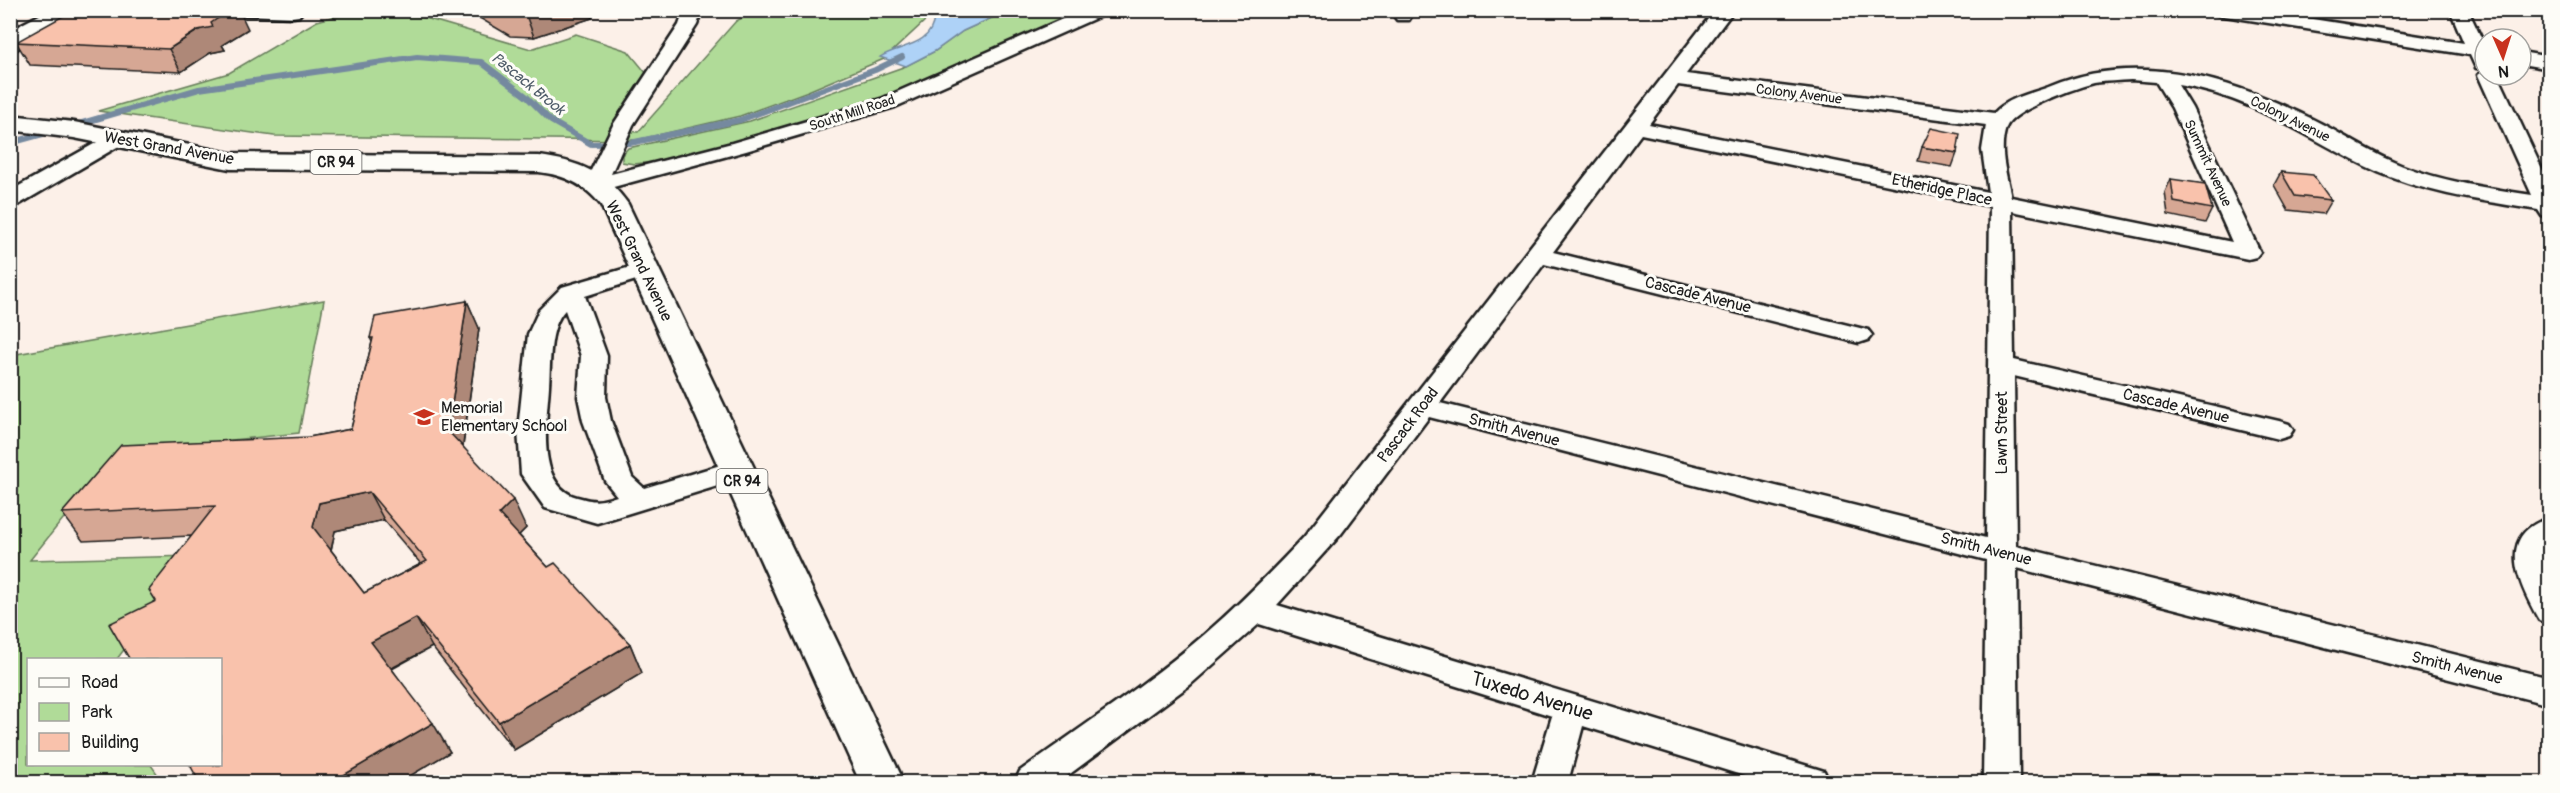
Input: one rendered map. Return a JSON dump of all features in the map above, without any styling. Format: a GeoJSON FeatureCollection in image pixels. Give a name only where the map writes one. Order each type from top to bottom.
{"type":"FeatureCollection","features":[{"type":"Feature","properties":{"kind":"main road","name":"West Grand Avenue"},"geometry":{"type":"LineString","coordinates":[[10,122],[74,130],[230,161],[539,164],[601,172],[644,270],[882,783]]}},
{"type":"Feature","properties":{"kind":"street"},"geometry":{"type":"LineString","coordinates":[[10,45],[28,28],[64,10]]}},
{"type":"Feature","properties":{"kind":"street"},"geometry":{"type":"LineString","coordinates":[[244,10],[293,12]]}},
{"type":"Feature","properties":{"kind":"street"},"geometry":{"type":"LineString","coordinates":[[601,172],[623,125],[688,25],[693,10]]}},
{"type":"Feature","properties":{"kind":"street","name":"South Mill Road"},"geometry":{"type":"LineString","coordinates":[[601,172],[740,147],[888,103],[1099,10]]}},
{"type":"Feature","properties":{"kind":"street","name":"Pascack Road"},"geometry":{"type":"LineString","coordinates":[[1033,783],[1111,727],[1199,659],[1253,610],[1330,527],[1725,10]]}},
{"type":"Feature","properties":{"kind":"street"},"geometry":{"type":"LineString","coordinates":[[2218,10],[2473,51]]}},
{"type":"Feature","properties":{"kind":"street"},"geometry":{"type":"LineString","coordinates":[[2459,10],[2473,37]]}},
{"type":"Feature","properties":{"kind":"street"},"geometry":{"type":"LineString","coordinates":[[2533,60],[2550,63]]}},
{"type":"Feature","properties":{"kind":"street","name":"Colony Avenue"},"geometry":{"type":"LineString","coordinates":[[1672,78],[1998,120],[2013,107],[2083,80],[2103,76],[2163,77],[2241,95],[2313,128],[2375,163],[2410,177],[2439,186],[2549,207]]}},
{"type":"Feature","properties":{"kind":"street","name":"Summit Avenue"},"geometry":{"type":"LineString","coordinates":[[2163,77],[2182,108],[2248,252]]}},
{"type":"Feature","properties":{"kind":"street"},"geometry":{"type":"LineString","coordinates":[[2494,87],[2549,207]]}},
{"type":"Feature","properties":{"kind":"street","name":"Lawn Street"},"geometry":{"type":"LineString","coordinates":[[1998,120],[1993,127],[1990,140],[2001,202],[2001,783]]}},
{"type":"Feature","properties":{"kind":"street","name":"Etheridge Place"},"geometry":{"type":"LineString","coordinates":[[1635,127],[2248,252]]}},
{"type":"Feature","properties":{"kind":"street"},"geometry":{"type":"LineString","coordinates":[[10,200],[117,139]]}},
{"type":"Feature","properties":{"kind":"street","name":"Cascade Avenue"},"geometry":{"type":"LineString","coordinates":[[1537,255],[1860,335]]}},
{"type":"Feature","properties":{"kind":"street"},"geometry":{"type":"LineString","coordinates":[[644,270],[571,292],[551,310],[541,334],[532,430],[534,474],[555,501],[597,513],[737,470]]}},
{"type":"Feature","properties":{"kind":"street"},"geometry":{"type":"LineString","coordinates":[[571,292],[594,356],[592,397],[597,421],[618,481],[639,501]]}},
{"type":"Feature","properties":{"kind":"street","name":"Cascade Avenue"},"geometry":{"type":"LineString","coordinates":[[2002,365],[2279,430]]}},
{"type":"Feature","properties":{"kind":"street","name":"Smith Avenue"},"geometry":{"type":"LineString","coordinates":[[1422,406],[2550,692]]}},
{"type":"Feature","properties":{"kind":"street"},"geometry":{"type":"LineString","coordinates":[[2550,528],[2542,530],[2533,540],[2530,557],[2534,582],[2550,612]]}},
{"type":"Feature","properties":{"kind":"street","name":"Tuxedo Avenue"},"geometry":{"type":"LineString","coordinates":[[1253,610],[1811,783]]}},
{"type":"Feature","properties":{"kind":"street"},"geometry":{"type":"LineString","coordinates":[[1550,783],[1571,708]]}},
{"type":"Feature","properties":{"kind":"green space"},"geometry":{"type":"Polygon","coordinates":[[[398,10],[531,49],[576,34],[628,51],[647,74],[612,130],[638,132],[736,21],[756,11],[847,10],[928,18],[884,59],[808,91],[740,116],[636,140],[274,136],[98,111],[229,73],[317,21],[355,11],[398,10]]]}},
{"type":"Feature","properties":{"kind":"green space"},"geometry":{"type":"Polygon","coordinates":[[[1007,11],[1085,11],[900,94],[822,120],[653,162],[634,164],[622,162],[622,155],[628,148],[750,121],[906,66],[935,51],[963,31],[1007,11]]]}},
{"type":"Feature","properties":{"kind":"green space"},"geometry":{"type":"Polygon","coordinates":[[[324,300],[299,433],[117,452],[30,560],[194,556],[118,658],[27,658],[27,766],[152,766],[163,782],[11,782],[11,355],[324,300]]]}},
{"type":"Feature","properties":{"kind":"water"},"geometry":{"type":"Polygon","coordinates":[[[884,11],[1007,11],[963,31],[935,51],[906,66],[880,57],[921,40],[932,27],[934,17],[919,12],[897,14],[884,11]]]}},
{"type":"Feature","properties":{"kind":"building"},"geometry":{"type":"Polygon","coordinates":[[[74,10],[230,10],[211,23],[213,27],[198,30],[169,49],[16,42],[74,10]]]}},
{"type":"Feature","properties":{"kind":"building"},"geometry":{"type":"Polygon","coordinates":[[[496,10],[540,10],[526,15],[502,14],[496,10]]]}},
{"type":"Feature","properties":{"kind":"building"},"geometry":{"type":"Polygon","coordinates":[[[1931,128],[1960,134],[1957,153],[1922,147],[1931,128]]]}},
{"type":"Feature","properties":{"kind":"building"},"geometry":{"type":"Polygon","coordinates":[[[2281,172],[2313,175],[2331,200],[2295,196],[2281,172]]]}},
{"type":"Feature","properties":{"kind":"building"},"geometry":{"type":"Polygon","coordinates":[[[2171,179],[2205,184],[2212,209],[2174,202],[2171,179]]]}},
{"type":"Feature","properties":{"kind":"building"},"geometry":{"type":"Polygon","coordinates":[[[467,301],[448,431],[513,500],[499,514],[548,567],[555,563],[630,644],[499,722],[416,618],[371,642],[433,723],[330,783],[200,783],[191,766],[222,766],[222,658],[129,658],[109,624],[156,601],[149,590],[215,506],[62,513],[121,445],[309,437],[351,429],[373,338],[370,338],[375,317],[467,301]],[[369,492],[319,503],[313,527],[364,593],[427,561],[369,492]]]}},
{"type":"Feature","properties":{"kind":"waterway","name":"Pascack Brook"},"geometry":{"type":"LineString","coordinates":[[72,126],[199,89],[417,57],[481,62],[527,97],[551,121],[591,144],[630,143],[740,120],[875,70],[902,57]]}},
{"type":"Feature","properties":{"kind":"waterway","name":"Pascack Brook"},"geometry":{"type":"LineString","coordinates":[[10,143],[50,132]]}},
{"type":"Feature","properties":{"kind":"place","name":"Memorial Elementary School"},"geometry":{"type":"Point","coordinates":[424,417]}}]}
